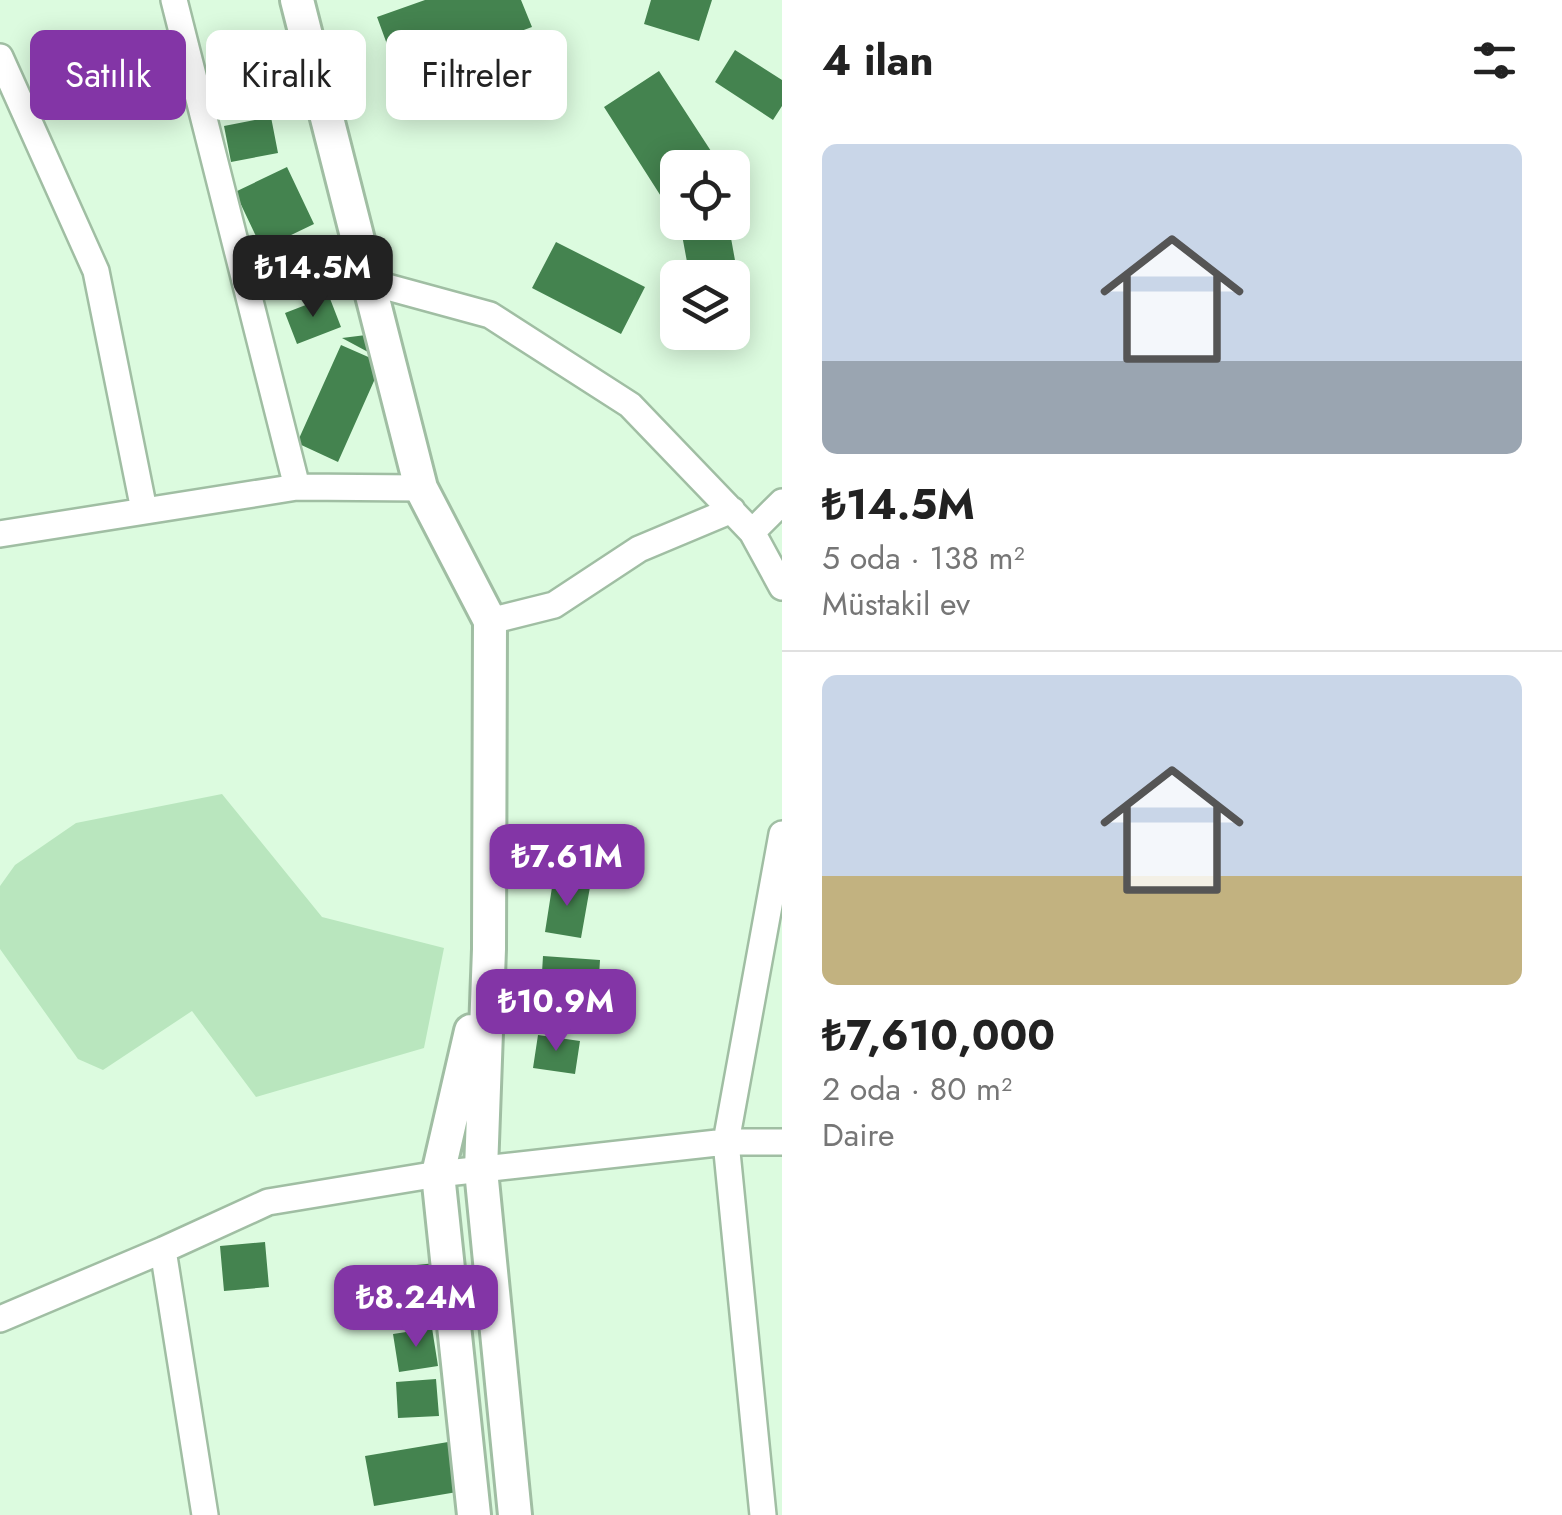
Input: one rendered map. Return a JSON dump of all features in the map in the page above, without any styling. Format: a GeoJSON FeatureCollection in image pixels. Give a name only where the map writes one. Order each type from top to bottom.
{"type":"FeatureCollection","features":[{"type":"Feature","properties":{"kind":"street"},"geometry":{"type":"LineString","coordinates":[[174,0],[297,487]]}},
{"type":"Feature","properties":{"kind":"street"},"geometry":{"type":"LineString","coordinates":[[297,0],[421,488],[490,621],[489,948],[480,1170],[515,1515]]}},
{"type":"Feature","properties":{"kind":"street"},"geometry":{"type":"LineString","coordinates":[[0,57],[96,270],[144,510]]}},
{"type":"Feature","properties":{"kind":"street"},"geometry":{"type":"LineString","coordinates":[[369,282],[490,315],[630,404],[752,532],[782,587]]}},
{"type":"Feature","properties":{"kind":"street"},"geometry":{"type":"LineString","coordinates":[[0,534],[297,487],[421,488]]}},
{"type":"Feature","properties":{"kind":"street"},"geometry":{"type":"LineString","coordinates":[[752,532],[782,502]]}},
{"type":"Feature","properties":{"kind":"street"},"geometry":{"type":"LineString","coordinates":[[490,621],[554,605],[639,549],[732,510]]}},
{"type":"Feature","properties":{"kind":"street"},"geometry":{"type":"LineString","coordinates":[[762,1515],[726,1142],[779,868],[782,834]]}},
{"type":"Feature","properties":{"kind":"street"},"geometry":{"type":"LineString","coordinates":[[474,1515],[438,1174],[489,948]]}},
{"type":"Feature","properties":{"kind":"street"},"geometry":{"type":"LineString","coordinates":[[0,1319],[268,1202],[438,1174],[726,1142],[782,1142]]}},
{"type":"Feature","properties":{"kind":"street"},"geometry":{"type":"LineString","coordinates":[[163,1250],[205,1515]]}},
{"type":"Feature","properties":{"kind":"green space"},"geometry":{"type":"Polygon","coordinates":[[[222,794],[322,917],[444,948],[424,1048],[256,1097],[192,1011],[103,1070],[78,1059],[0,949],[0,886],[15,865],[76,823],[222,794]]]}},
{"type":"Feature","properties":{"kind":"building"},"geometry":{"type":"Polygon","coordinates":[[[425,0],[521,0],[532,27],[386,30],[386,41],[377,17],[425,0]]]}},
{"type":"Feature","properties":{"kind":"building"},"geometry":{"type":"Polygon","coordinates":[[[651,0],[712,0],[699,41],[644,24],[651,0]]]}},
{"type":"Feature","properties":{"kind":"building"},"geometry":{"type":"Polygon","coordinates":[[[735,50],[782,80],[782,106],[773,120],[715,82],[735,50]]]}},
{"type":"Feature","properties":{"kind":"building"},"geometry":{"type":"Polygon","coordinates":[[[659,71],[710,150],[660,150],[660,195],[604,107],[659,71]]]}},
{"type":"Feature","properties":{"kind":"building"},"geometry":{"type":"Polygon","coordinates":[[[272,120],[278,153],[231,162],[224,126],[272,120]]]}},
{"type":"Feature","properties":{"kind":"building"},"geometry":{"type":"Polygon","coordinates":[[[287,167],[314,224],[262,249],[235,192],[287,167]]]}},
{"type":"Feature","properties":{"kind":"building"},"geometry":{"type":"Polygon","coordinates":[[[683,240],[731,240],[735,260],[687,260],[683,240]]]}},
{"type":"Feature","properties":{"kind":"building"},"geometry":{"type":"Polygon","coordinates":[[[556,242],[645,287],[621,334],[532,288],[556,242]]]}},
{"type":"Feature","properties":{"kind":"building"},"geometry":{"type":"Polygon","coordinates":[[[329,296],[341,327],[297,344],[285,313],[329,296]]]}},
{"type":"Feature","properties":{"kind":"building"},"geometry":{"type":"Polygon","coordinates":[[[374,334],[381,359],[342,338],[374,334]]]}},
{"type":"Feature","properties":{"kind":"building"},"geometry":{"type":"Polygon","coordinates":[[[341,345],[382,363],[338,462],[297,443],[341,345]]]}},
{"type":"Feature","properties":{"kind":"building"},"geometry":{"type":"Polygon","coordinates":[[[553,881],[590,887],[581,938],[545,932],[553,881]]]}},
{"type":"Feature","properties":{"kind":"building"},"geometry":{"type":"Polygon","coordinates":[[[543,956],[600,960],[596,1026],[539,1022],[543,956]]]}},
{"type":"Feature","properties":{"kind":"building"},"geometry":{"type":"Polygon","coordinates":[[[538,1035],[580,1041],[575,1074],[533,1068],[538,1035]]]}},
{"type":"Feature","properties":{"kind":"building"},"geometry":{"type":"Polygon","coordinates":[[[265,1242],[269,1287],[224,1291],[220,1246],[265,1242]]]}},
{"type":"Feature","properties":{"kind":"building"},"geometry":{"type":"Polygon","coordinates":[[[436,1263],[441,1304],[392,1310],[387,1268],[436,1263]]]}},
{"type":"Feature","properties":{"kind":"building"},"geometry":{"type":"Polygon","coordinates":[[[432,1328],[438,1366],[399,1372],[393,1334],[432,1328]]]}},
{"type":"Feature","properties":{"kind":"building"},"geometry":{"type":"Polygon","coordinates":[[[436,1379],[439,1416],[398,1418],[396,1382],[436,1379]]]}},
{"type":"Feature","properties":{"kind":"building"},"geometry":{"type":"Polygon","coordinates":[[[454,1441],[463,1491],[374,1506],[365,1456],[454,1441]]]}}]}
